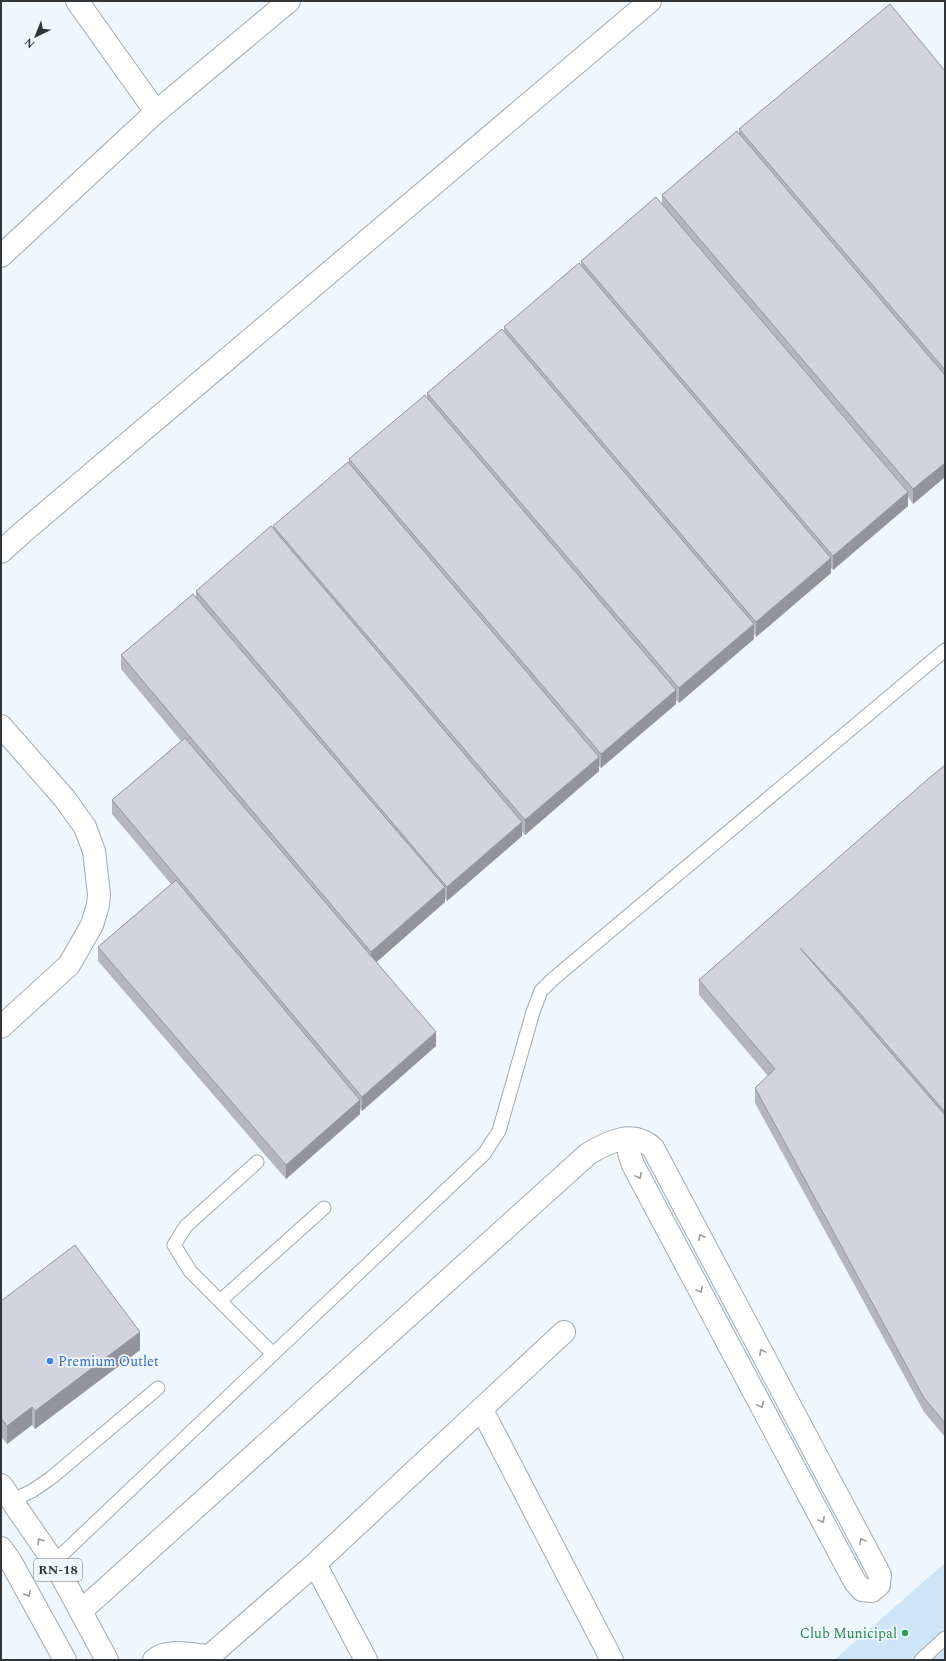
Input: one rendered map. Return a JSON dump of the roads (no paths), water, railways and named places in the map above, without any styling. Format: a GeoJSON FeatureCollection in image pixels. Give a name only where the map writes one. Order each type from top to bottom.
{"type":"FeatureCollection","features":[{"type":"Feature","properties":{"kind":"street"},"geometry":{"type":"LineString","coordinates":[[77,1],[156,112]]}},
{"type":"Feature","properties":{"kind":"street"},"geometry":{"type":"LineString","coordinates":[[4,257],[156,112],[289,1]]}},
{"type":"Feature","properties":{"kind":"street"},"geometry":{"type":"LineString","coordinates":[[1,552],[29,526],[650,1]]}},
{"type":"Feature","properties":{"kind":"street"},"geometry":{"type":"LineString","coordinates":[[1,726],[65,798],[82,823],[94,851],[99,894],[98,905],[92,925],[69,965],[1,1026]]}},
{"type":"Feature","properties":{"kind":"street"},"geometry":{"type":"LineString","coordinates":[[81,1611],[588,1154],[610,1141],[629,1139],[643,1141],[653,1148],[880,1576],[879,1585],[872,1591],[862,1590],[855,1582],[633,1165],[629,1153],[629,1139]]}},
{"type":"Feature","properties":{"kind":"street"},"geometry":{"type":"LineString","coordinates":[[154,1660],[166,1653],[207,1658],[315,1564],[564,1332]]}},
{"type":"Feature","properties":{"kind":"street"},"geometry":{"type":"LineString","coordinates":[[482,1410],[612,1660]]}},
{"type":"Feature","properties":{"kind":"street"},"geometry":{"type":"LineString","coordinates":[[781,1442],[804,1432]]}},
{"type":"Feature","properties":{"kind":"street","name":"RN-18"},"geometry":{"type":"LineString","coordinates":[[7,1492],[54,1562],[107,1660]]}},
{"type":"Feature","properties":{"kind":"street","name":"RN-18"},"geometry":{"type":"LineString","coordinates":[[1,1548],[11,1562],[65,1660]]}},
{"type":"Feature","properties":{"kind":"street"},"geometry":{"type":"LineString","coordinates":[[315,1564],[366,1660]]}},
{"type":"Feature","properties":{"kind":"lane"},"geometry":{"type":"LineString","coordinates":[[54,1562],[484,1154],[499,1131],[533,1012],[541,991],[553,978],[945,650]]}},
{"type":"Feature","properties":{"kind":"lane"},"geometry":{"type":"LineString","coordinates":[[257,1162],[186,1226],[174,1245],[190,1271],[273,1354]]}},
{"type":"Feature","properties":{"kind":"lane"},"geometry":{"type":"LineString","coordinates":[[220,1301],[324,1208]]}},
{"type":"Feature","properties":{"kind":"lane"},"geometry":{"type":"LineString","coordinates":[[7,1492],[32,1491],[51,1478],[158,1388]]}},
{"type":"Feature","properties":{"kind":"lane"},"geometry":{"type":"LineString","coordinates":[[921,1660],[945,1638]]}},
{"type":"Feature","properties":{"kind":"place","name":"Premium Outlet"},"geometry":{"type":"Point","coordinates":[50,1361]}},
{"type":"Feature","properties":{"kind":"place","name":"Club Municipal"},"geometry":{"type":"Point","coordinates":[905,1633]}}]}
